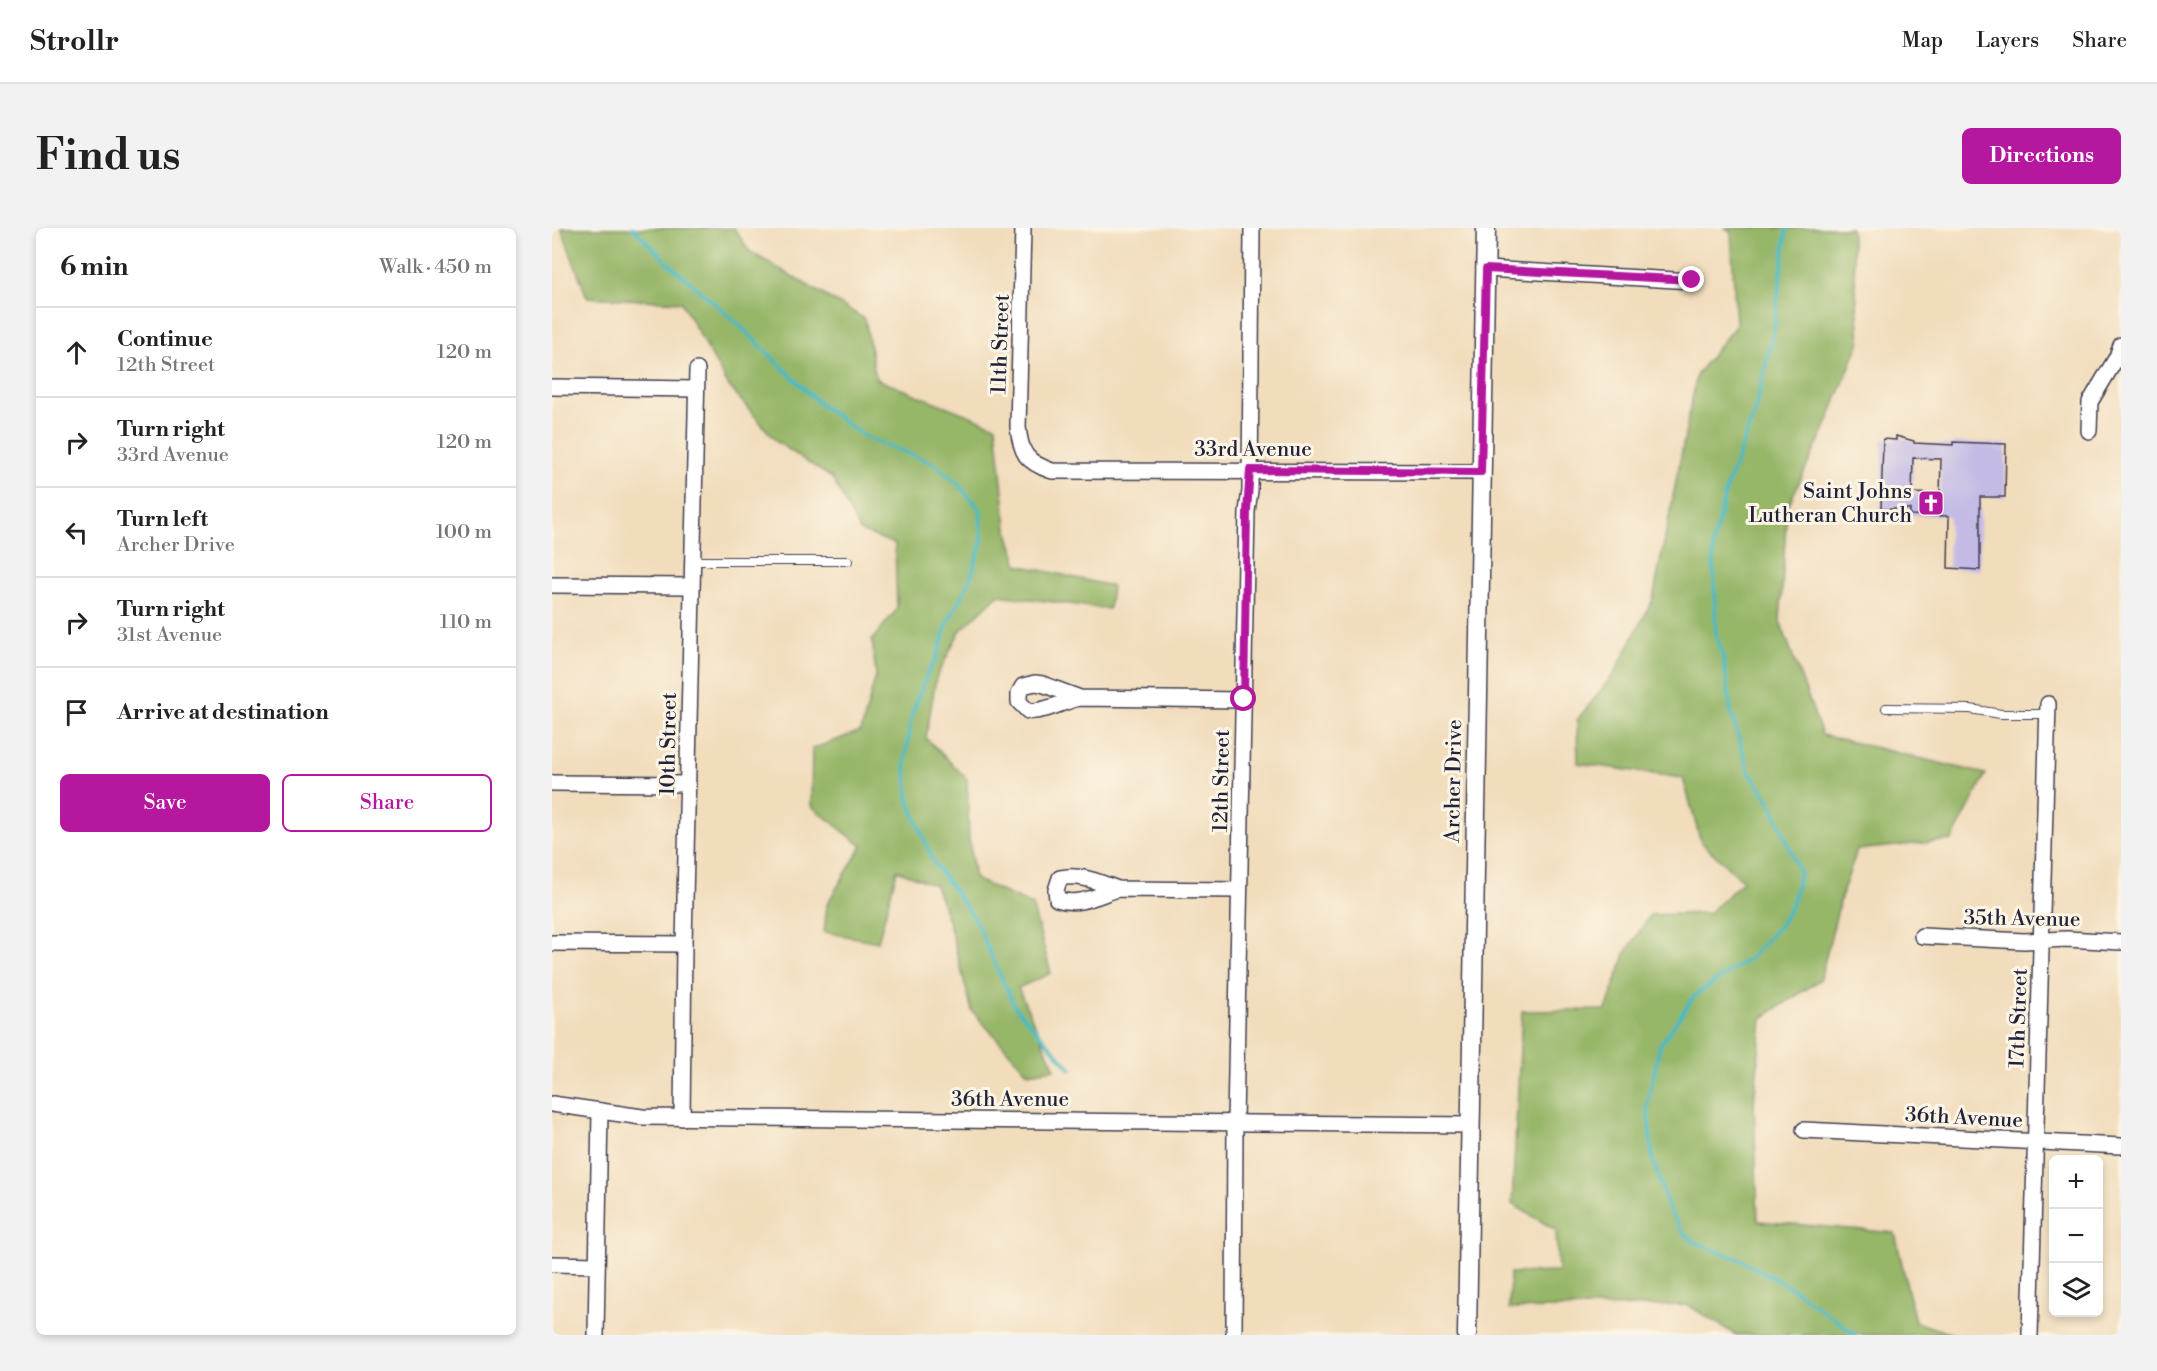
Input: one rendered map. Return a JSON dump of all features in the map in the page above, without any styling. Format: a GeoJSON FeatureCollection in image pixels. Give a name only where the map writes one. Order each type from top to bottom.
{"type":"FeatureCollection","features":[{"type":"Feature","properties":{"kind":"street","name":"11th Street"},"geometry":{"type":"LineString","coordinates":[[1023,228],[1018,427],[1022,450],[1027,459]]}},
{"type":"Feature","properties":{"kind":"street","name":"12th Street"},"geometry":{"type":"LineString","coordinates":[[1234,1335],[1235,1122],[1247,511],[1250,470],[1252,228]]}},
{"type":"Feature","properties":{"kind":"street","name":"Archer Drive"},"geometry":{"type":"LineString","coordinates":[[1467,1335],[1486,228]]}},
{"type":"Feature","properties":{"kind":"street"},"geometry":{"type":"LineString","coordinates":[[1486,269],[1692,280]]}},
{"type":"Feature","properties":{"kind":"street"},"geometry":{"type":"LineString","coordinates":[[2089,431],[2090,402],[2117,357],[2121,345]]}},
{"type":"Feature","properties":{"kind":"street","name":"10th Street"},"geometry":{"type":"LineString","coordinates":[[682,1118],[697,370]]}},
{"type":"Feature","properties":{"kind":"street"},"geometry":{"type":"LineString","coordinates":[[552,387],[696,389]]}},
{"type":"Feature","properties":{"kind":"street","name":"33rd Avenue"},"geometry":{"type":"LineString","coordinates":[[1027,459],[1052,471],[1481,472]]}},
{"type":"Feature","properties":{"kind":"street"},"geometry":{"type":"LineString","coordinates":[[552,585],[692,586]]}},
{"type":"Feature","properties":{"kind":"street"},"geometry":{"type":"LineString","coordinates":[[1080,698],[1244,699]]}},
{"type":"Feature","properties":{"kind":"street","name":"17th Street"},"geometry":{"type":"LineString","coordinates":[[2030,1335],[2048,709]]}},
{"type":"Feature","properties":{"kind":"street"},"geometry":{"type":"LineString","coordinates":[[552,783],[688,784]]}},
{"type":"Feature","properties":{"kind":"street"},"geometry":{"type":"LineString","coordinates":[[1118,889],[1239,890]]}},
{"type":"Feature","properties":{"kind":"street","name":"35th Avenue"},"geometry":{"type":"LineString","coordinates":[[1922,936],[2024,941],[2067,939],[2121,942]]}},
{"type":"Feature","properties":{"kind":"street"},"geometry":{"type":"LineString","coordinates":[[552,943],[684,944]]}},
{"type":"Feature","properties":{"kind":"street","name":"36th Avenue"},"geometry":{"type":"LineString","coordinates":[[552,1104],[608,1114],[682,1118],[1470,1125]]}},
{"type":"Feature","properties":{"kind":"street"},"geometry":{"type":"LineString","coordinates":[[596,1335],[600,1111]]}},
{"type":"Feature","properties":{"kind":"street","name":"36th Avenue"},"geometry":{"type":"LineString","coordinates":[[1804,1130],[2121,1146]]}},
{"type":"Feature","properties":{"kind":"street"},"geometry":{"type":"LineString","coordinates":[[552,1264],[597,1264]]}},
{"type":"Feature","properties":{"kind":"lane"},"geometry":{"type":"LineString","coordinates":[[692,561],[848,561]]}},
{"type":"Feature","properties":{"kind":"lane"},"geometry":{"type":"LineString","coordinates":[[1886,708],[1970,709],[2001,714],[2048,709]]}},
{"type":"Feature","properties":{"kind":"green space"},"geometry":{"type":"Polygon","coordinates":[[[561,228],[734,228],[749,251],[865,319],[876,379],[996,426],[1007,529],[1018,565],[1112,586],[1109,609],[998,595],[960,631],[936,678],[926,738],[967,779],[969,839],[975,879],[1032,905],[1051,973],[1018,988],[1055,1069],[1028,1073],[972,1011],[949,923],[935,885],[897,870],[878,942],[824,932],[827,904],[862,846],[811,806],[812,749],[861,731],[876,675],[872,640],[897,609],[895,544],[860,531],[832,478],[777,442],[728,385],[681,302],[587,297],[561,228]]]}},
{"type":"Feature","properties":{"kind":"green space"},"geometry":{"type":"Polygon","coordinates":[[[1725,228],[1851,228],[1860,341],[1825,428],[1787,508],[1780,621],[1822,735],[1986,774],[1952,840],[1857,850],[1841,897],[1820,980],[1762,1018],[1754,1104],[1758,1221],[1895,1233],[1915,1322],[1955,1335],[1736,1335],[1688,1305],[1509,1309],[1510,1273],[1558,1272],[1556,1230],[1512,1204],[1522,1011],[1606,1010],[1625,954],[1650,915],[1709,913],[1743,881],[1701,842],[1683,778],[1578,763],[1577,720],[1614,674],[1653,599],[1697,374],[1736,325],[1731,232],[1725,228]]]}},
{"type":"Feature","properties":{"kind":"building","name":"Saint Johns Lutheran Church"},"geometry":{"type":"Polygon","coordinates":[[[1896,436],[1914,441],[1914,443],[2006,444],[2005,497],[1980,497],[1980,570],[1948,568],[1949,516],[1910,515],[1910,509],[1881,509],[1883,439],[1896,440],[1896,436]],[[1913,458],[1912,493],[1940,494],[1941,459],[1913,458]]]}},
{"type":"Feature","properties":{"kind":"waterway"},"geometry":{"type":"LineString","coordinates":[[633,228],[668,263],[735,321],[822,406],[867,438],[933,463],[956,482],[980,509],[982,541],[969,582],[947,624],[937,657],[927,674],[912,714],[905,762],[909,802],[934,863],[974,918],[1015,1007],[1071,1069]]}},
{"type":"Feature","properties":{"kind":"waterway"},"geometry":{"type":"LineString","coordinates":[[1787,228],[1773,335],[1754,415],[1727,486],[1713,543],[1716,636],[1723,656],[1731,712],[1749,772],[1770,801],[1800,873],[1792,904],[1780,925],[1750,958],[1694,996],[1660,1045],[1647,1107],[1653,1160],[1669,1210],[1683,1232],[1694,1242],[1739,1259],[1792,1288],[1856,1335]]}},
{"type":"Feature","properties":{"kind":"place","name":"Saint Johns Lutheran Church"},"geometry":{"type":"Point","coordinates":[1931,503]}},
{"type":"Feature","properties":{"kind":"route"},"geometry":{"type":"LineString","coordinates":[[1244,699],[1247,511],[1250,470],[1481,472],[1486,269],[1692,280]]}}]}
